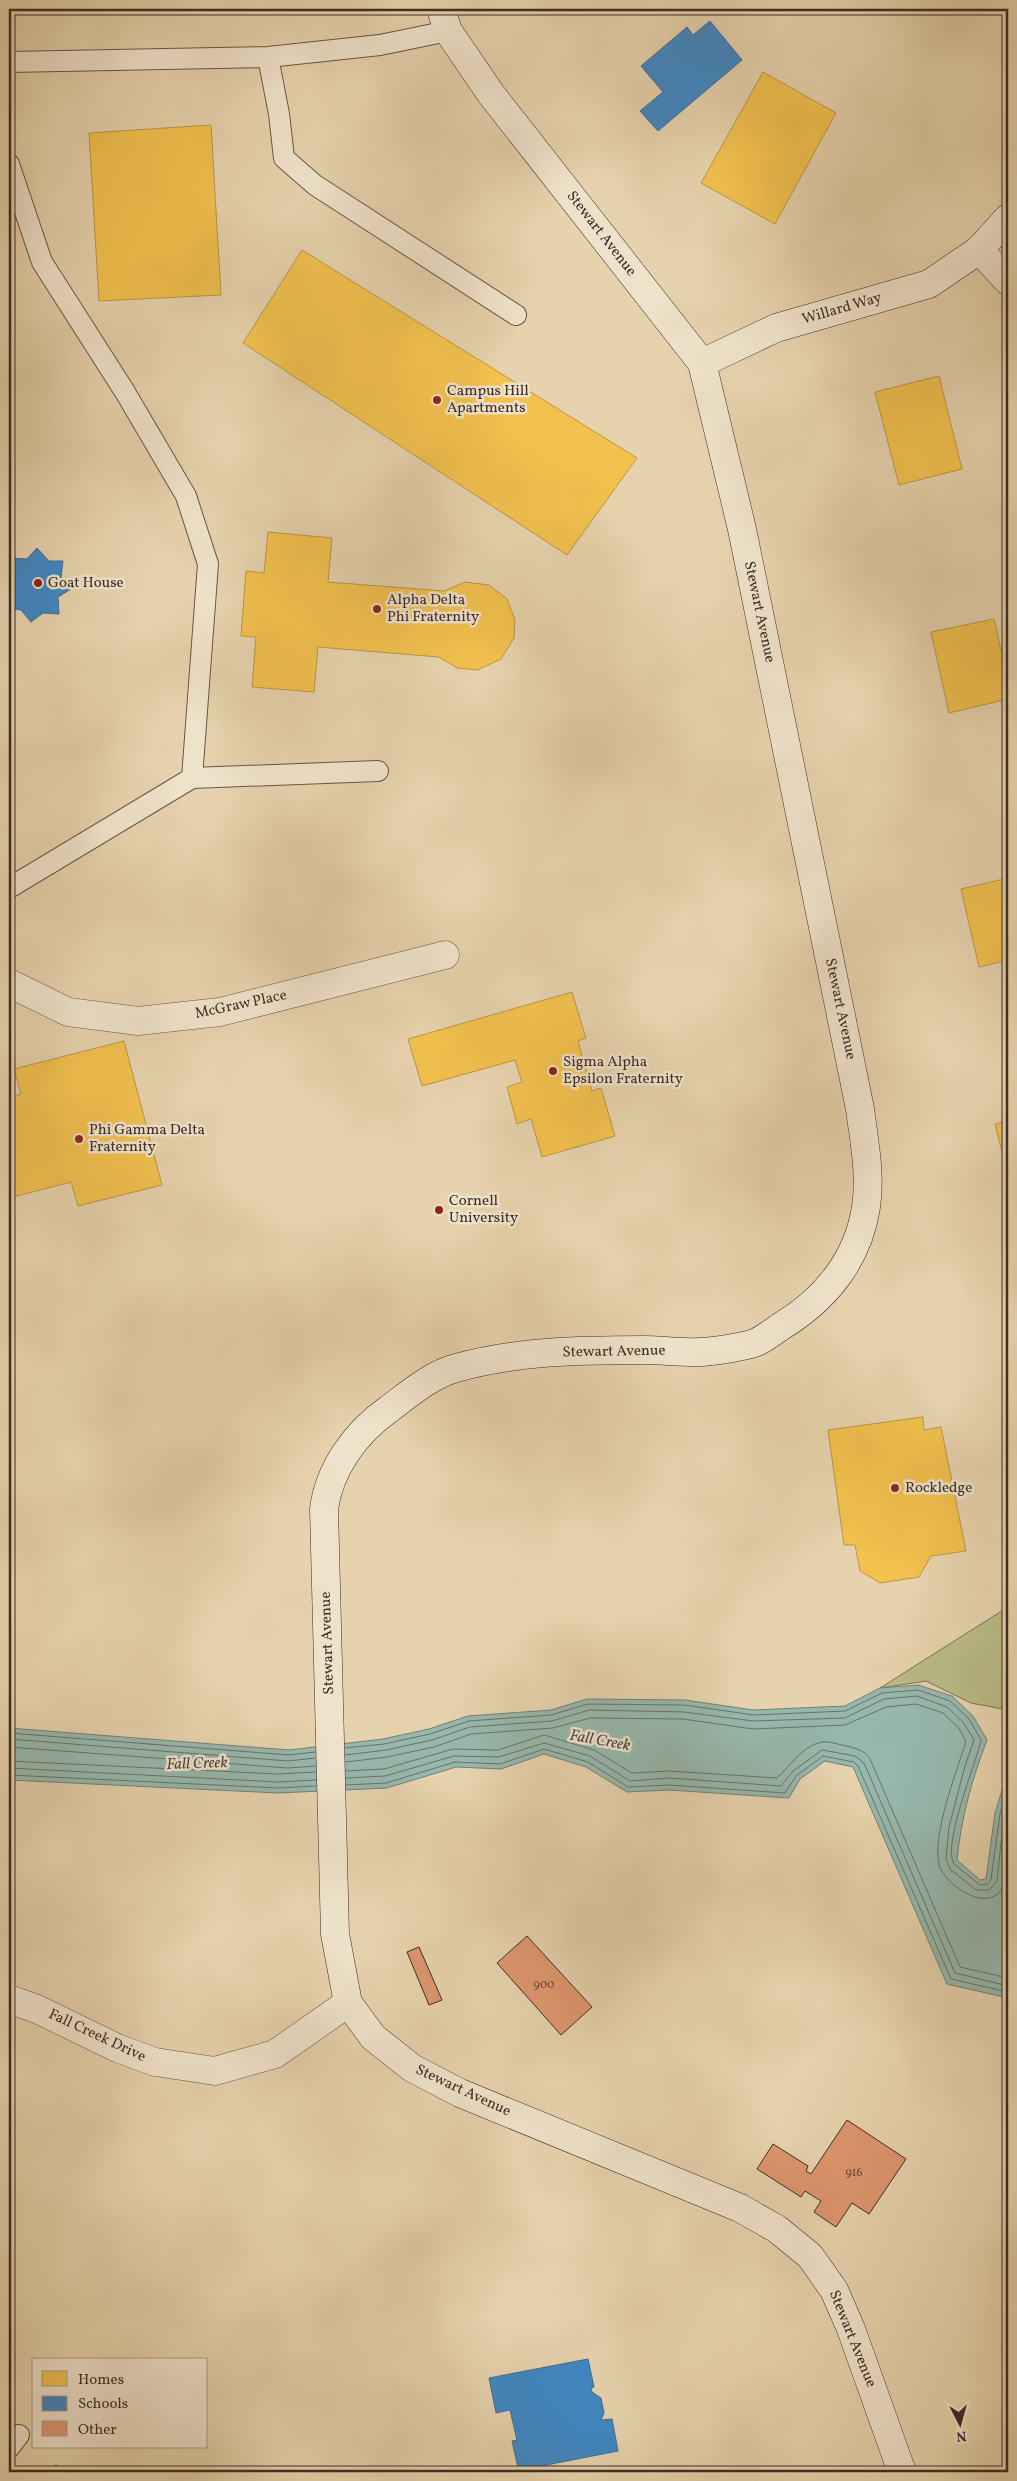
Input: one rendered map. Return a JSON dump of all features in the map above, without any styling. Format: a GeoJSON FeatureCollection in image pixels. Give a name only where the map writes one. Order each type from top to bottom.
{"type":"FeatureCollection","features":[{"type":"Feature","properties":{"kind":"street","name":"Stewart Avenue"},"geometry":{"type":"LineString","coordinates":[[445,20],[491,94],[702,363],[742,530],[860,1109],[868,1180],[866,1208],[857,1243],[834,1283],[811,1306],[756,1342],[704,1352],[643,1350],[516,1355],[454,1369],[424,1384],[377,1418],[353,1444],[337,1468],[326,1490],[324,1530],[335,1934],[348,2004],[373,2037],[412,2068],[460,2093],[740,2208],[777,2229],[810,2256],[834,2290],[851,2328],[902,2472]]}},
{"type":"Feature","properties":{"kind":"street","name":"Willard Way"},"geometry":{"type":"LineString","coordinates":[[702,363],[776,328],[928,284],[978,250],[1008,218]]}},
{"type":"Feature","properties":{"kind":"street"},"geometry":{"type":"LineString","coordinates":[[978,250],[1008,282]]}},
{"type":"Feature","properties":{"kind":"street","name":"McGraw Place"},"geometry":{"type":"LineString","coordinates":[[9,983],[68,1012],[138,1021],[220,1012],[445,955]]}},
{"type":"Feature","properties":{"kind":"street","name":"Fall Creek Drive"},"geometry":{"type":"LineString","coordinates":[[9,1999],[37,2008],[117,2048],[155,2062],[215,2070],[245,2064],[275,2054],[348,2004]]}},
{"type":"Feature","properties":{"kind":"lane"},"geometry":{"type":"LineString","coordinates":[[9,62],[268,57],[380,46],[445,20]]}},
{"type":"Feature","properties":{"kind":"lane"},"geometry":{"type":"LineString","coordinates":[[268,57],[279,114],[284,158],[315,185],[516,315]]}},
{"type":"Feature","properties":{"kind":"lane"},"geometry":{"type":"LineString","coordinates":[[9,164],[42,262],[125,392],[186,496],[208,564],[192,778]]}},
{"type":"Feature","properties":{"kind":"lane"},"geometry":{"type":"LineString","coordinates":[[9,888],[192,778],[378,771]]}},
{"type":"Feature","properties":{"kind":"green space"},"geometry":{"type":"Polygon","coordinates":[[[1008,1607],[1008,1710],[971,1703],[926,1681],[880,1688],[1008,1607]]]}},
{"type":"Feature","properties":{"kind":"water","name":"Fall Creek"},"geometry":{"type":"Polygon","coordinates":[[[918,1685],[952,1696],[973,1716],[987,1740],[968,1799],[961,1829],[957,1860],[980,1880],[986,1879],[995,1813],[1008,1771],[1008,1998],[947,1984],[853,1767],[825,1761],[800,1779],[789,1798],[669,1790],[627,1792],[586,1767],[544,1754],[501,1769],[456,1767],[387,1788],[278,1793],[9,1780],[9,1728],[289,1750],[383,1739],[429,1729],[468,1716],[551,1710],[587,1699],[685,1700],[753,1710],[845,1706],[880,1688],[918,1685]]]}},
{"type":"Feature","properties":{"kind":"building: Homes"},"geometry":{"type":"Polygon","coordinates":[[[763,72],[836,113],[775,224],[701,183],[763,72]]]}},
{"type":"Feature","properties":{"kind":"building: Homes"},"geometry":{"type":"Polygon","coordinates":[[[211,125],[221,295],[99,301],[89,133],[211,125]]]}},
{"type":"Feature","properties":{"kind":"building: Homes","name":"Campus Hill Apartments"},"geometry":{"type":"Polygon","coordinates":[[[302,250],[637,458],[567,555],[243,343],[302,250]]]}},
{"type":"Feature","properties":{"kind":"building: Homes"},"geometry":{"type":"Polygon","coordinates":[[[939,376],[962,469],[899,485],[875,392],[939,376]]]}},
{"type":"Feature","properties":{"kind":"building: Homes","name":"Alpha Delta Phi Fraternity"},"geometry":{"type":"Polygon","coordinates":[[[268,532],[332,538],[328,582],[444,591],[465,582],[489,585],[507,599],[515,620],[514,638],[501,659],[477,670],[457,668],[439,657],[318,647],[314,692],[252,687],[256,637],[241,636],[246,571],[264,573],[268,532]]]}},
{"type":"Feature","properties":{"kind":"building: Homes"},"geometry":{"type":"Polygon","coordinates":[[[994,619],[1008,682],[1008,699],[949,713],[931,632],[994,619]]]}},
{"type":"Feature","properties":{"kind":"building: Homes"},"geometry":{"type":"Polygon","coordinates":[[[1008,878],[1008,960],[979,967],[961,889],[1008,878]]]}},
{"type":"Feature","properties":{"kind":"building: Homes","name":"Sigma Alpha Epsilon Fraternity"},"geometry":{"type":"Polygon","coordinates":[[[572,992],[586,1038],[578,1041],[592,1091],[601,1088],[615,1136],[542,1157],[531,1119],[517,1124],[507,1087],[522,1082],[515,1060],[422,1086],[408,1039],[572,992]]]}},
{"type":"Feature","properties":{"kind":"building: Homes","name":"Phi Gamma Delta Fraternity"},"geometry":{"type":"Polygon","coordinates":[[[124,1041],[162,1185],[78,1206],[71,1182],[9,1198],[9,1097],[21,1094],[14,1069],[124,1041]]]}},
{"type":"Feature","properties":{"kind":"building: Homes"},"geometry":{"type":"Polygon","coordinates":[[[1008,1121],[1008,1176],[995,1124],[1008,1121]]]}},
{"type":"Feature","properties":{"kind":"building: Homes","name":"Rockledge"},"geometry":{"type":"Polygon","coordinates":[[[923,1417],[924,1430],[941,1427],[966,1551],[931,1556],[919,1577],[880,1583],[860,1571],[855,1545],[844,1545],[828,1430],[923,1417]]]}},
{"type":"Feature","properties":{"kind":"building: Homes"},"geometry":{"type":"Polygon","coordinates":[[[56,2464],[66,2472],[49,2472],[56,2464]]]}},
{"type":"Feature","properties":{"kind":"building: Schools"},"geometry":{"type":"Polygon","coordinates":[[[710,21],[742,60],[658,131],[640,111],[663,92],[641,66],[687,27],[693,35],[710,21]]]}},
{"type":"Feature","properties":{"kind":"building: Schools","name":"Goat House"},"geometry":{"type":"Polygon","coordinates":[[[37,548],[49,561],[63,561],[61,577],[71,589],[58,597],[59,614],[43,613],[31,622],[21,610],[9,608],[9,575],[11,558],[27,559],[37,548]]]}},
{"type":"Feature","properties":{"kind":"building: Schools"},"geometry":{"type":"Polygon","coordinates":[[[588,2359],[594,2387],[591,2388],[592,2392],[601,2398],[604,2413],[601,2420],[612,2419],[618,2451],[531,2468],[530,2465],[518,2468],[512,2441],[517,2440],[510,2410],[496,2413],[489,2378],[588,2359]]]}},
{"type":"Feature","properties":{"kind":"building: Schools"},"geometry":{"type":"Polygon","coordinates":[[[453,2469],[453,2472],[414,2472],[453,2469]]]}},
{"type":"Feature","properties":{"kind":"building: Other"},"geometry":{"type":"Polygon","coordinates":[[[527,1936],[592,2007],[561,2035],[497,1963],[527,1936]]]}},
{"type":"Feature","properties":{"kind":"building: Other"},"geometry":{"type":"Polygon","coordinates":[[[419,1947],[442,2000],[429,2005],[407,1952],[419,1947]]]}},
{"type":"Feature","properties":{"kind":"building: Other"},"geometry":{"type":"Polygon","coordinates":[[[847,2120],[906,2159],[869,2214],[852,2203],[836,2227],[814,2212],[821,2201],[805,2191],[801,2197],[757,2169],[773,2144],[808,2166],[806,2171],[811,2174],[847,2120]]]}},
{"type":"Feature","properties":{"kind":"place","name":"Campus Hill Apartments"},"geometry":{"type":"Point","coordinates":[437,400]}},
{"type":"Feature","properties":{"kind":"place","name":"Goat House"},"geometry":{"type":"Point","coordinates":[38,583]}},
{"type":"Feature","properties":{"kind":"place","name":"Alpha Delta Phi Fraternity"},"geometry":{"type":"Point","coordinates":[377,609]}},
{"type":"Feature","properties":{"kind":"place","name":"Sigma Alpha Epsilon Fraternity"},"geometry":{"type":"Point","coordinates":[553,1071]}},
{"type":"Feature","properties":{"kind":"place","name":"Phi Gamma Delta Fraternity"},"geometry":{"type":"Point","coordinates":[79,1139]}},
{"type":"Feature","properties":{"kind":"place","name":"Cornell University"},"geometry":{"type":"Point","coordinates":[439,1210]}},
{"type":"Feature","properties":{"kind":"place","name":"Rockledge"},"geometry":{"type":"Point","coordinates":[895,1488]}}]}
